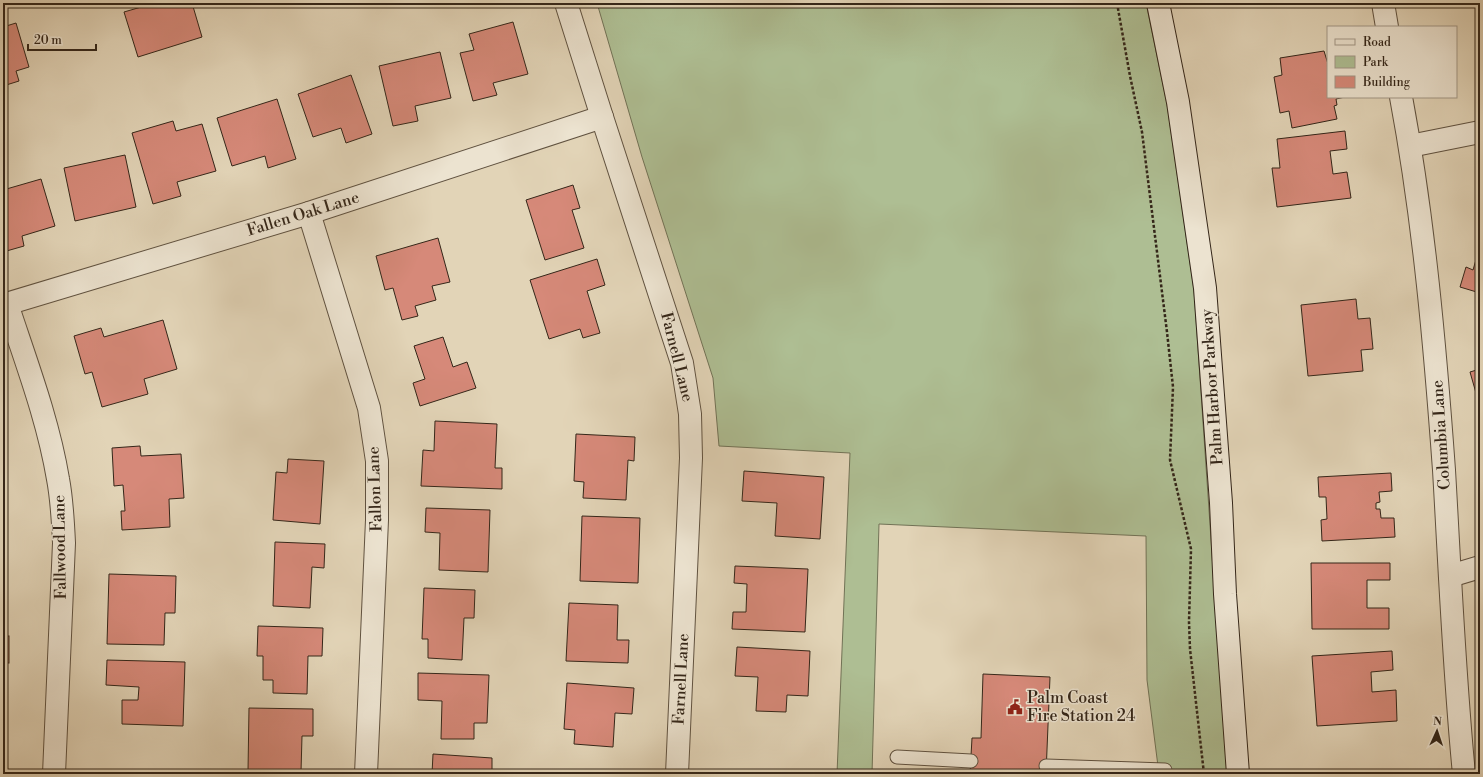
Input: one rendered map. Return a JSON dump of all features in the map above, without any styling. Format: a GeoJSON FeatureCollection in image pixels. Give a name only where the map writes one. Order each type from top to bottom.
{"type":"FeatureCollection","features":[{"type":"Feature","properties":{"kind":"street","name":"Farnell Lane"},"geometry":{"type":"LineString","coordinates":[[566,3],[677,346],[688,396],[691,458],[677,774]]}},
{"type":"Feature","properties":{"kind":"street","name":"Palm Harbor Parkway"},"geometry":{"type":"LineString","coordinates":[[1158,3],[1178,102],[1205,288],[1221,503],[1225,594],[1238,774]]}},
{"type":"Feature","properties":{"kind":"street"},"geometry":{"type":"LineString","coordinates":[[1383,3],[1387,26]]}},
{"type":"Feature","properties":{"kind":"street","name":"Columbia Lane"},"geometry":{"type":"LineString","coordinates":[[1401,98],[1410,146],[1435,356],[1464,774]]}},
{"type":"Feature","properties":{"kind":"street","name":"Fallen Oak Lane"},"geometry":{"type":"LineString","coordinates":[[5,305],[308,214],[602,117]]}},
{"type":"Feature","properties":{"kind":"street"},"geometry":{"type":"LineString","coordinates":[[1410,146],[1480,132]]}},
{"type":"Feature","properties":{"kind":"street","name":"Fallon Lane"},"geometry":{"type":"LineString","coordinates":[[308,214],[369,408],[377,461],[377,520],[366,774]]}},
{"type":"Feature","properties":{"kind":"street","name":"Fallwood Lane"},"geometry":{"type":"LineString","coordinates":[[5,305],[52,450],[62,511],[64,543],[54,774]]}},
{"type":"Feature","properties":{"kind":"street"},"geometry":{"type":"LineString","coordinates":[[1450,576],[1480,567]]}},
{"type":"Feature","properties":{"kind":"lane"},"geometry":{"type":"LineString","coordinates":[[897,757],[971,761]]}},
{"type":"Feature","properties":{"kind":"lane"},"geometry":{"type":"LineString","coordinates":[[1046,766],[1165,770]]}},
{"type":"Feature","properties":{"kind":"path"},"geometry":{"type":"LineString","coordinates":[[1118,3],[1130,76],[1142,132],[1167,332],[1173,387],[1170,460],[1191,549],[1189,622],[1190,649],[1204,774]]}},
{"type":"Feature","properties":{"kind":"green space"},"geometry":{"type":"Polygon","coordinates":[[[597,3],[1146,3],[1167,104],[1194,290],[1227,774],[1159,774],[1147,680],[1146,536],[879,524],[872,774],[837,774],[850,453],[719,446],[713,378],[642,157],[597,3]]]}},
{"type":"Feature","properties":{"kind":"building"},"geometry":{"type":"Polygon","coordinates":[[[155,3],[192,3],[202,37],[138,57],[124,12],[155,3]]]}},
{"type":"Feature","properties":{"kind":"building"},"geometry":{"type":"Polygon","coordinates":[[[292,3],[302,3],[293,6],[292,3]]]}},
{"type":"Feature","properties":{"kind":"building"},"geometry":{"type":"Polygon","coordinates":[[[513,22],[528,74],[493,83],[497,95],[473,101],[460,53],[474,50],[469,34],[513,22]]]}},
{"type":"Feature","properties":{"kind":"building"},"geometry":{"type":"Polygon","coordinates":[[[16,23],[29,67],[16,71],[19,81],[3,86],[3,27],[16,23]]]}},
{"type":"Feature","properties":{"kind":"building"},"geometry":{"type":"Polygon","coordinates":[[[1324,51],[1327,61],[1327,98],[1340,98],[1336,99],[1337,105],[1334,106],[1337,119],[1292,128],[1289,111],[1280,113],[1274,77],[1282,75],[1280,58],[1324,51]]]}},
{"type":"Feature","properties":{"kind":"building"},"geometry":{"type":"Polygon","coordinates":[[[440,52],[451,98],[415,106],[418,121],[393,126],[379,66],[440,52]]]}},
{"type":"Feature","properties":{"kind":"building"},"geometry":{"type":"Polygon","coordinates":[[[351,75],[372,134],[346,143],[341,128],[313,137],[298,94],[351,75]]]}},
{"type":"Feature","properties":{"kind":"building"},"geometry":{"type":"Polygon","coordinates":[[[277,99],[296,159],[268,168],[265,156],[232,166],[217,118],[277,99]]]}},
{"type":"Feature","properties":{"kind":"building"},"geometry":{"type":"Polygon","coordinates":[[[173,121],[176,131],[202,124],[216,171],[177,182],[181,196],[153,204],[132,133],[173,121]]]}},
{"type":"Feature","properties":{"kind":"building"},"geometry":{"type":"Polygon","coordinates":[[[1345,131],[1347,149],[1330,151],[1333,174],[1347,172],[1351,198],[1277,207],[1272,168],[1280,168],[1277,139],[1345,131]]]}},
{"type":"Feature","properties":{"kind":"building"},"geometry":{"type":"Polygon","coordinates":[[[125,155],[136,207],[75,221],[64,168],[125,155]]]}},
{"type":"Feature","properties":{"kind":"building"},"geometry":{"type":"Polygon","coordinates":[[[41,179],[55,226],[22,236],[24,246],[3,252],[3,190],[41,179]]]}},
{"type":"Feature","properties":{"kind":"building"},"geometry":{"type":"Polygon","coordinates":[[[573,185],[580,208],[572,210],[584,248],[545,260],[526,200],[573,185]]]}},
{"type":"Feature","properties":{"kind":"building"},"geometry":{"type":"Polygon","coordinates":[[[438,238],[450,282],[432,286],[436,300],[415,306],[418,316],[402,320],[393,288],[385,290],[376,256],[438,238]]]}},
{"type":"Feature","properties":{"kind":"building"},"geometry":{"type":"Polygon","coordinates":[[[1480,246],[1480,293],[1460,287],[1466,267],[1473,270],[1480,246]]]}},
{"type":"Feature","properties":{"kind":"building"},"geometry":{"type":"Polygon","coordinates":[[[597,259],[605,285],[587,291],[600,333],[583,338],[580,329],[549,339],[530,280],[597,259]]]}},
{"type":"Feature","properties":{"kind":"building"},"geometry":{"type":"Polygon","coordinates":[[[1356,299],[1358,319],[1370,318],[1373,349],[1361,350],[1363,371],[1308,376],[1301,305],[1356,299]]]}},
{"type":"Feature","properties":{"kind":"building"},"geometry":{"type":"Polygon","coordinates":[[[163,320],[177,369],[144,379],[148,394],[102,407],[92,372],[85,374],[74,336],[101,328],[104,337],[163,320]]]}},
{"type":"Feature","properties":{"kind":"building"},"geometry":{"type":"Polygon","coordinates":[[[443,337],[453,367],[467,362],[476,388],[420,406],[413,383],[425,379],[414,346],[443,337]]]}},
{"type":"Feature","properties":{"kind":"building"},"geometry":{"type":"Polygon","coordinates":[[[1480,369],[1480,407],[1470,372],[1480,369]]]}},
{"type":"Feature","properties":{"kind":"building"},"geometry":{"type":"Polygon","coordinates":[[[435,421],[497,424],[495,468],[502,468],[502,489],[421,486],[423,450],[434,451],[435,421]]]}},
{"type":"Feature","properties":{"kind":"building"},"geometry":{"type":"Polygon","coordinates":[[[576,434],[635,437],[634,461],[628,460],[626,500],[583,498],[584,482],[574,481],[576,434]]]}},
{"type":"Feature","properties":{"kind":"building"},"geometry":{"type":"Polygon","coordinates":[[[140,446],[141,456],[181,454],[184,498],[169,499],[170,527],[122,530],[121,511],[125,511],[123,485],[114,486],[112,448],[140,446]]]}},
{"type":"Feature","properties":{"kind":"building"},"geometry":{"type":"Polygon","coordinates":[[[288,459],[324,461],[320,524],[273,520],[276,472],[287,473],[288,459]]]}},
{"type":"Feature","properties":{"kind":"building"},"geometry":{"type":"Polygon","coordinates":[[[744,471],[824,477],[820,539],[775,536],[777,503],[742,501],[744,471]]]}},
{"type":"Feature","properties":{"kind":"building"},"geometry":{"type":"Polygon","coordinates":[[[1391,473],[1392,491],[1379,492],[1380,502],[1376,503],[1376,509],[1380,509],[1381,518],[1394,518],[1395,537],[1322,541],[1321,520],[1327,519],[1326,497],[1319,497],[1318,477],[1391,473]]]}},
{"type":"Feature","properties":{"kind":"building"},"geometry":{"type":"Polygon","coordinates":[[[426,508],[490,510],[488,572],[439,570],[440,533],[425,532],[426,508]]]}},
{"type":"Feature","properties":{"kind":"building"},"geometry":{"type":"Polygon","coordinates":[[[582,516],[640,518],[638,583],[580,581],[582,516]]]}},
{"type":"Feature","properties":{"kind":"building"},"geometry":{"type":"Polygon","coordinates":[[[275,542],[325,544],[324,568],[312,567],[310,608],[273,606],[275,542]]]}},
{"type":"Feature","properties":{"kind":"building"},"geometry":{"type":"Polygon","coordinates":[[[1311,563],[1390,563],[1390,580],[1367,580],[1367,608],[1389,608],[1389,629],[1312,629],[1311,563]]]}},
{"type":"Feature","properties":{"kind":"building"},"geometry":{"type":"Polygon","coordinates":[[[735,566],[808,569],[805,632],[732,629],[733,612],[746,612],[747,584],[734,583],[735,566]]]}},
{"type":"Feature","properties":{"kind":"building"},"geometry":{"type":"Polygon","coordinates":[[[109,574],[176,576],[175,613],[165,613],[164,645],[107,644],[109,574]]]}},
{"type":"Feature","properties":{"kind":"building"},"geometry":{"type":"Polygon","coordinates":[[[424,588],[475,590],[474,618],[464,618],[462,660],[428,658],[428,639],[422,639],[424,588]]]}},
{"type":"Feature","properties":{"kind":"building"},"geometry":{"type":"Polygon","coordinates":[[[569,603],[618,605],[617,640],[629,640],[628,663],[566,661],[569,603]]]}},
{"type":"Feature","properties":{"kind":"building"},"geometry":{"type":"Polygon","coordinates":[[[258,626],[323,628],[322,656],[308,656],[307,694],[273,693],[273,680],[263,680],[263,656],[257,656],[258,626]]]}},
{"type":"Feature","properties":{"kind":"building"},"geometry":{"type":"Polygon","coordinates":[[[3,636],[9,636],[9,663],[3,663],[3,636]]]}},
{"type":"Feature","properties":{"kind":"building"},"geometry":{"type":"Polygon","coordinates":[[[737,647],[810,651],[808,696],[787,695],[786,712],[756,711],[758,677],[735,676],[737,647]]]}},
{"type":"Feature","properties":{"kind":"building"},"geometry":{"type":"Polygon","coordinates":[[[1392,651],[1393,670],[1371,672],[1372,692],[1396,690],[1397,721],[1317,726],[1312,656],[1392,651]]]}},
{"type":"Feature","properties":{"kind":"building"},"geometry":{"type":"Polygon","coordinates":[[[107,660],[185,662],[183,726],[122,724],[122,700],[138,700],[139,687],[106,685],[107,660]]]}},
{"type":"Feature","properties":{"kind":"building"},"geometry":{"type":"Polygon","coordinates":[[[418,673],[489,675],[487,723],[474,723],[474,739],[441,739],[442,701],[418,700],[418,673]]]}},
{"type":"Feature","properties":{"kind":"building","name":"Palm Coast Fire Station 24"},"geometry":{"type":"Polygon","coordinates":[[[983,674],[1050,677],[1046,774],[970,774],[972,738],[981,738],[983,674]]]}},
{"type":"Feature","properties":{"kind":"building"},"geometry":{"type":"Polygon","coordinates":[[[567,683],[634,688],[632,714],[615,713],[613,747],[574,744],[575,730],[564,729],[567,683]]]}},
{"type":"Feature","properties":{"kind":"building"},"geometry":{"type":"Polygon","coordinates":[[[249,708],[313,709],[313,736],[302,736],[301,772],[248,771],[249,708]]]}},
{"type":"Feature","properties":{"kind":"building"},"geometry":{"type":"Polygon","coordinates":[[[433,754],[492,758],[492,774],[432,774],[433,754]]]}},
{"type":"Feature","properties":{"kind":"building"},"geometry":{"type":"Polygon","coordinates":[[[569,771],[605,774],[568,774],[569,771]]]}},
{"type":"Feature","properties":{"kind":"place","name":"Palm Coast Fire Station 24"},"geometry":{"type":"Point","coordinates":[1015,707]}}]}
